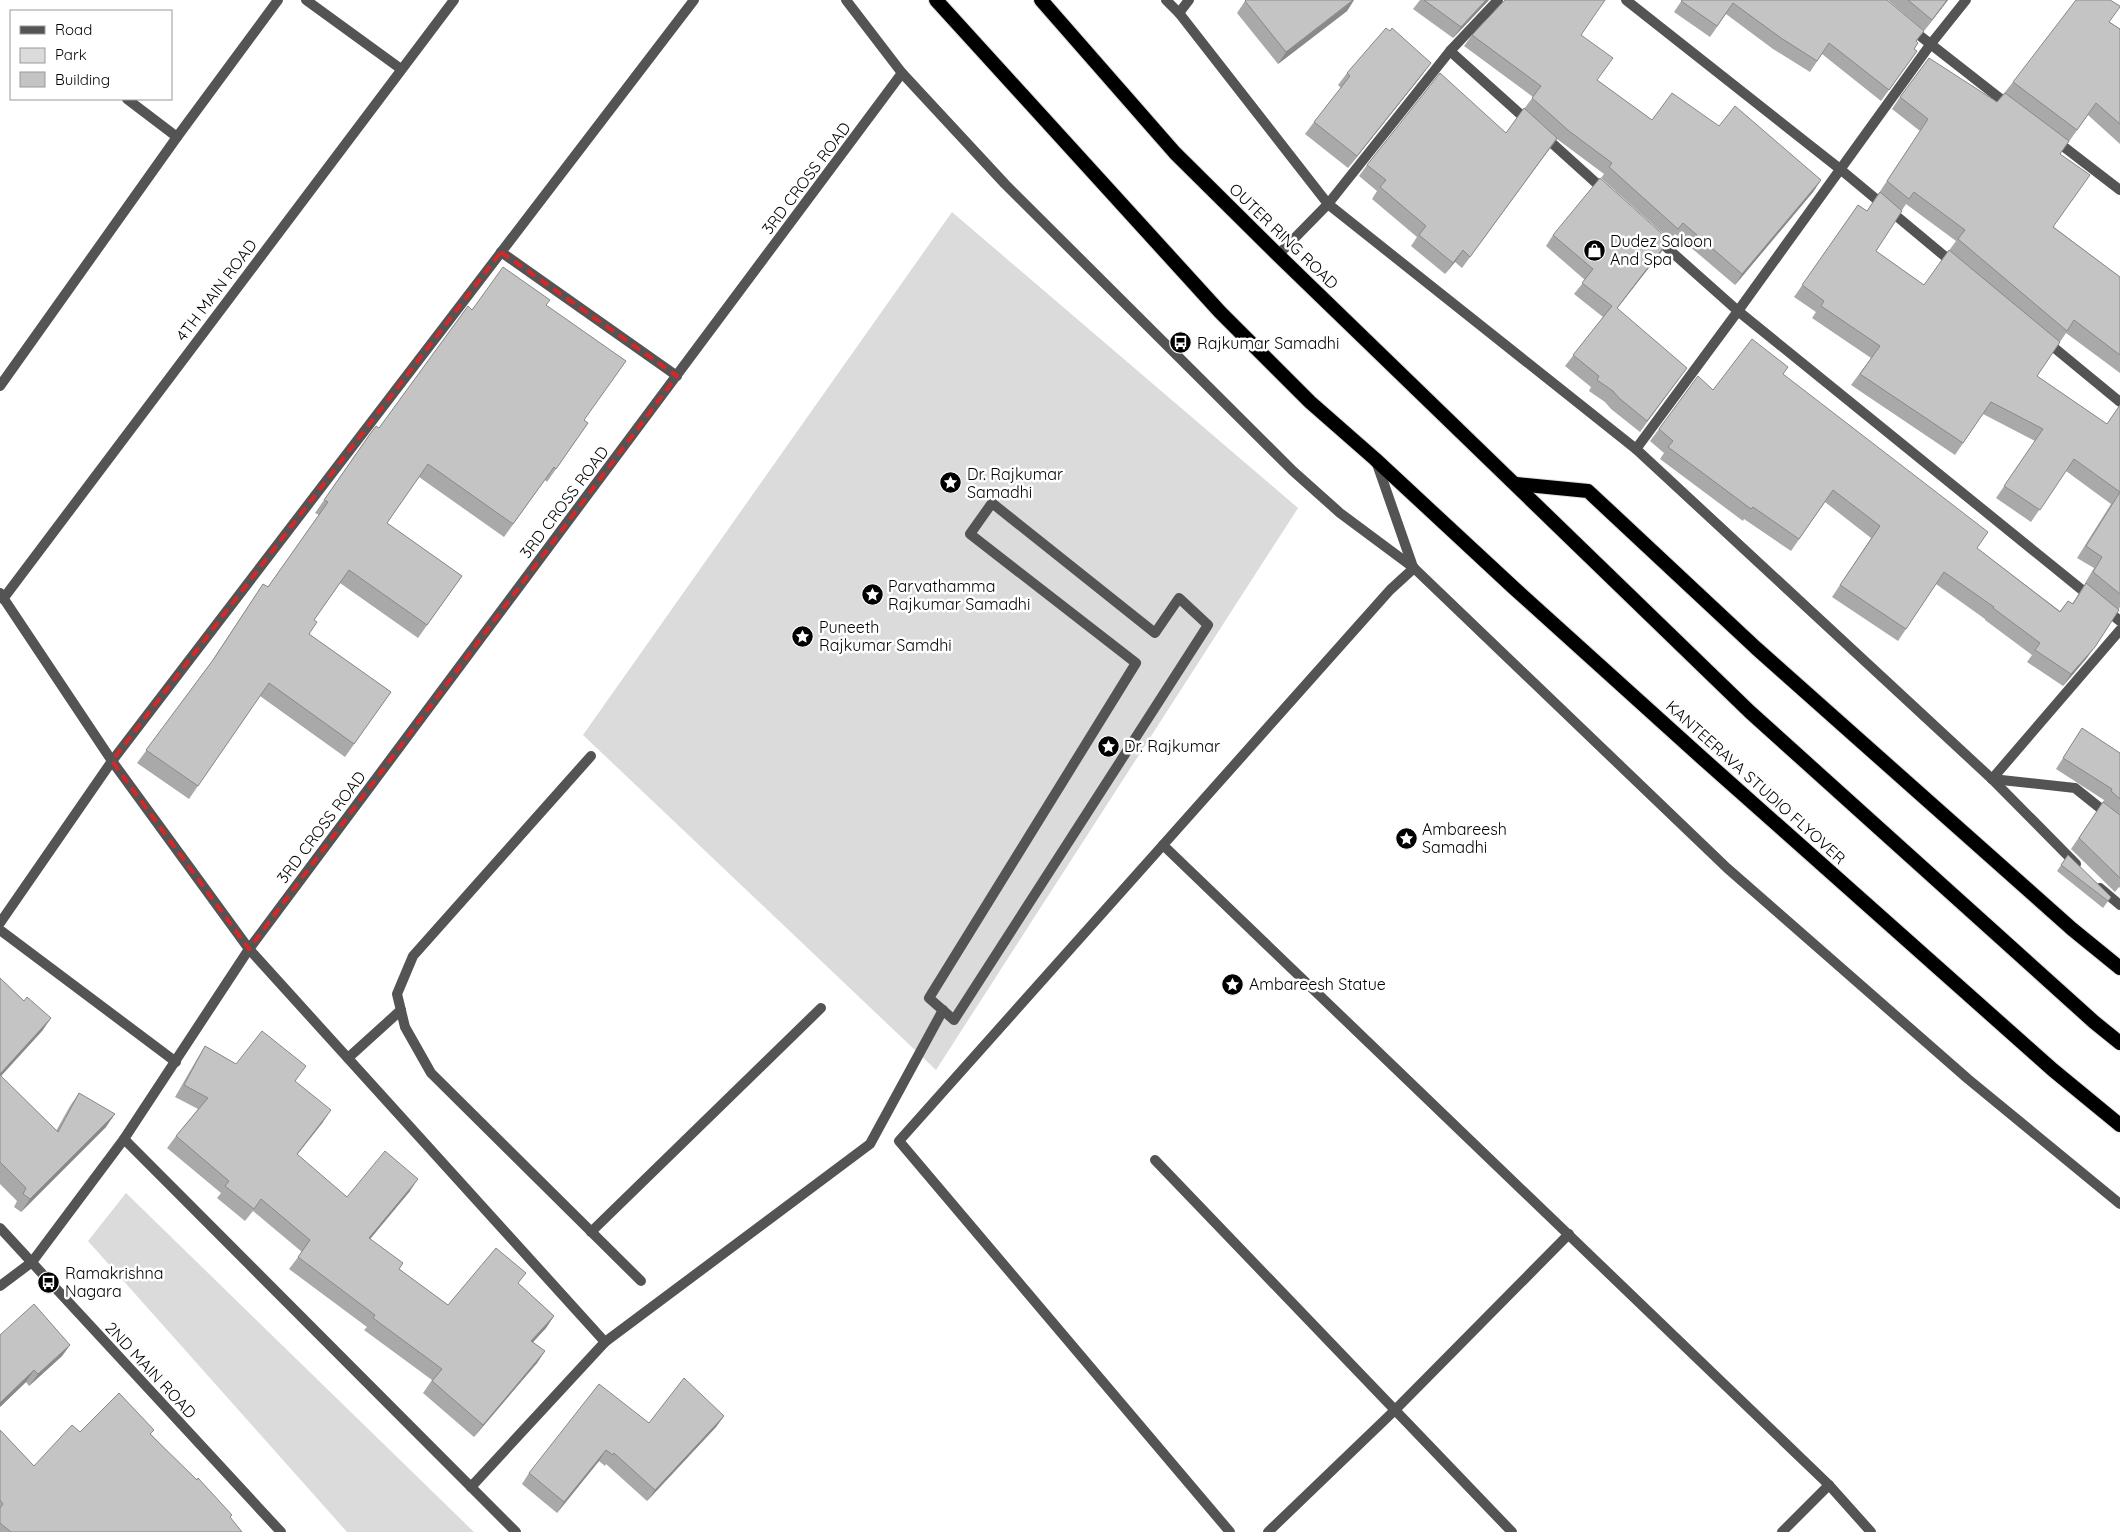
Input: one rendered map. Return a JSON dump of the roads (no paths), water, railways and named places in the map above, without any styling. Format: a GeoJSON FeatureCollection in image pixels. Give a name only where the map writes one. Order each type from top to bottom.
{"type":"FeatureCollection","features":[{"type":"Feature","properties":{"kind":"highway"},"geometry":{"type":"LineString","coordinates":[[936,0],[1220,312],[1310,402],[1375,459]]}},
{"type":"Feature","properties":{"kind":"highway","name":"OUTER RING ROAD"},"geometry":{"type":"LineString","coordinates":[[1041,0],[1175,153],[1516,484]]}},
{"type":"Feature","properties":{"kind":"highway","name":"KANTEERAVA STUDIO FLYOVER"},"geometry":{"type":"LineString","coordinates":[[1375,459],[1701,757],[2053,1070],[2120,1125]]}},
{"type":"Feature","properties":{"kind":"highway"},"geometry":{"type":"LineString","coordinates":[[1516,484],[1588,491],[1756,648],[2072,929],[2120,968]]}},
{"type":"Feature","properties":{"kind":"highway"},"geometry":{"type":"LineString","coordinates":[[1516,484],[1750,712],[2094,1022],[2120,1042]]}},
{"type":"Feature","properties":{"kind":"street"},"geometry":{"type":"LineString","coordinates":[[0,386],[177,137],[278,0]]}},
{"type":"Feature","properties":{"kind":"street"},"geometry":{"type":"LineString","coordinates":[[306,0],[401,70]]}},
{"type":"Feature","properties":{"kind":"street","name":"4TH MAIN ROAD"},"geometry":{"type":"LineString","coordinates":[[2,596],[454,0]]}},
{"type":"Feature","properties":{"kind":"street"},"geometry":{"type":"LineString","coordinates":[[0,923],[112,761],[694,0]]}},
{"type":"Feature","properties":{"kind":"street"},"geometry":{"type":"LineString","coordinates":[[846,0],[902,73],[1005,184],[1293,471],[1340,513],[1414,568],[1726,868],[1968,1078],[2120,1204]]}},
{"type":"Feature","properties":{"kind":"street"},"geometry":{"type":"LineString","coordinates":[[1166,0],[1179,13],[1328,204],[1636,449],[1992,779],[2088,876],[2120,905]]}},
{"type":"Feature","properties":{"kind":"street"},"geometry":{"type":"LineString","coordinates":[[1179,13],[1189,0]]}},
{"type":"Feature","properties":{"kind":"street"},"geometry":{"type":"LineString","coordinates":[[1278,255],[1328,204],[1450,51],[1498,0]]}},
{"type":"Feature","properties":{"kind":"street"},"geometry":{"type":"LineString","coordinates":[[1626,0],[1840,169],[1961,270]]}},
{"type":"Feature","properties":{"kind":"street"},"geometry":{"type":"LineString","coordinates":[[1636,449],[1738,312],[1930,44],[1966,0]]}},
{"type":"Feature","properties":{"kind":"street"},"geometry":{"type":"LineString","coordinates":[[1900,19],[2017,111]]}},
{"type":"Feature","properties":{"kind":"street"},"geometry":{"type":"LineString","coordinates":[[1450,51],[1613,198]]}},
{"type":"Feature","properties":{"kind":"street","name":"3RD CROSS ROAD"},"geometry":{"type":"LineString","coordinates":[[32,1262],[124,1139],[249,948],[902,73]]}},
{"type":"Feature","properties":{"kind":"street"},"geometry":{"type":"LineString","coordinates":[[128,100],[177,137]]}},
{"type":"Feature","properties":{"kind":"street"},"geometry":{"type":"LineString","coordinates":[[2049,135],[2120,190]]}},
{"type":"Feature","properties":{"kind":"street"},"geometry":{"type":"LineString","coordinates":[[1650,231],[1738,312],[2120,621]]}},
{"type":"Feature","properties":{"kind":"street"},"geometry":{"type":"LineString","coordinates":[[501,252],[677,376]]}},
{"type":"Feature","properties":{"kind":"street"},"geometry":{"type":"LineString","coordinates":[[2037,333],[2120,402]]}},
{"type":"Feature","properties":{"kind":"street"},"geometry":{"type":"LineString","coordinates":[[1375,459],[1414,568]]}},
{"type":"Feature","properties":{"kind":"street"},"geometry":{"type":"LineString","coordinates":[[992,503],[1155,633],[1179,598],[1208,625],[954,1020],[943,1010],[929,998],[1136,663],[970,534],[992,503]]}},
{"type":"Feature","properties":{"kind":"street"},"geometry":{"type":"LineString","coordinates":[[1230,1532],[899,1142],[1390,590],[1414,568]]}},
{"type":"Feature","properties":{"kind":"street"},"geometry":{"type":"LineString","coordinates":[[2,596],[112,761],[249,948],[605,1342]]}},
{"type":"Feature","properties":{"kind":"street"},"geometry":{"type":"LineString","coordinates":[[1992,779],[2120,630]]}},
{"type":"Feature","properties":{"kind":"street"},"geometry":{"type":"LineString","coordinates":[[591,756],[413,956],[397,994],[405,1027],[431,1073],[641,1281]]}},
{"type":"Feature","properties":{"kind":"street"},"geometry":{"type":"LineString","coordinates":[[1992,779],[2075,788],[2120,824]]}},
{"type":"Feature","properties":{"kind":"street"},"geometry":{"type":"LineString","coordinates":[[1164,845],[1828,1485],[1871,1532]]}},
{"type":"Feature","properties":{"kind":"street"},"geometry":{"type":"LineString","coordinates":[[0,930],[176,1062]]}},
{"type":"Feature","properties":{"kind":"street"},"geometry":{"type":"LineString","coordinates":[[591,1232],[821,1008]]}},
{"type":"Feature","properties":{"kind":"street"},"geometry":{"type":"LineString","coordinates":[[348,1058],[401,1010]]}},
{"type":"Feature","properties":{"kind":"street"},"geometry":{"type":"LineString","coordinates":[[471,1486],[605,1342],[870,1144],[943,1010]]}},
{"type":"Feature","properties":{"kind":"street"},"geometry":{"type":"LineString","coordinates":[[124,1139],[516,1532]]}},
{"type":"Feature","properties":{"kind":"street"},"geometry":{"type":"LineString","coordinates":[[1155,1160],[1512,1532]]}},
{"type":"Feature","properties":{"kind":"street","name":"2ND MAIN ROAD"},"geometry":{"type":"LineString","coordinates":[[0,1228],[281,1532]]}},
{"type":"Feature","properties":{"kind":"street"},"geometry":{"type":"LineString","coordinates":[[1268,1532],[1395,1410],[1569,1234]]}},
{"type":"Feature","properties":{"kind":"street"},"geometry":{"type":"LineString","coordinates":[[0,1286],[32,1262]]}},
{"type":"Feature","properties":{"kind":"street"},"geometry":{"type":"LineString","coordinates":[[1782,1532],[1828,1485]]}},
{"type":"Feature","properties":{"kind":"place","name":"Dudez Saloon And Spa"},"geometry":{"type":"Point","coordinates":[1594,250]}},
{"type":"Feature","properties":{"kind":"place","name":"Rajkumar Samadhi"},"geometry":{"type":"Point","coordinates":[1181,343]}},
{"type":"Feature","properties":{"kind":"place","name":"Dr. Rajkumar Samadhi"},"geometry":{"type":"Point","coordinates":[951,483]}},
{"type":"Feature","properties":{"kind":"place","name":"Parvathamma Rajkumar Samadhi"},"geometry":{"type":"Point","coordinates":[872,595]}},
{"type":"Feature","properties":{"kind":"place","name":"Puneeth Rajkumar Samdhi"},"geometry":{"type":"Point","coordinates":[803,636]}},
{"type":"Feature","properties":{"kind":"place","name":"Dr. Rajkumar"},"geometry":{"type":"Point","coordinates":[1108,746]}},
{"type":"Feature","properties":{"kind":"place","name":"Ambareesh Samadhi"},"geometry":{"type":"Point","coordinates":[1406,838]}},
{"type":"Feature","properties":{"kind":"place","name":"Ambareesh Statue"},"geometry":{"type":"Point","coordinates":[1233,984]}},
{"type":"Feature","properties":{"kind":"place","name":"Ramakrishna Nagara"},"geometry":{"type":"Point","coordinates":[49,1282]}}]}
